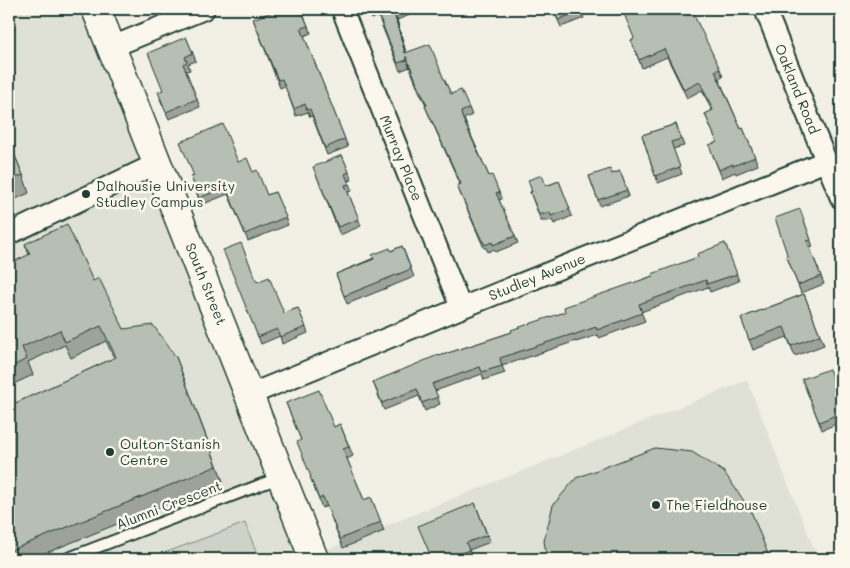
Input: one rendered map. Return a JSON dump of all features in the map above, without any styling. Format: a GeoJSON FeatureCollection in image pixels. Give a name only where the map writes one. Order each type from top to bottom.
{"type":"FeatureCollection","features":[{"type":"Feature","properties":{"kind":"main road","name":"South Street"},"geometry":{"type":"LineString","coordinates":[[96,9],[314,559]]}},
{"type":"Feature","properties":{"kind":"street"},"geometry":{"type":"LineString","coordinates":[[112,48],[204,9]]}},
{"type":"Feature","properties":{"kind":"street","name":"Murray Place"},"geometry":{"type":"LineString","coordinates":[[342,9],[461,308]]}},
{"type":"Feature","properties":{"kind":"street","name":"Oakland Road"},"geometry":{"type":"LineString","coordinates":[[764,9],[841,198]]}},
{"type":"Feature","properties":{"kind":"street","name":"Studley Avenue"},"geometry":{"type":"LineString","coordinates":[[249,395],[826,161]]}},
{"type":"Feature","properties":{"kind":"street"},"geometry":{"type":"LineString","coordinates":[[9,234],[158,163]]}},
{"type":"Feature","properties":{"kind":"lane","name":"Alumni Crescent"},"geometry":{"type":"LineString","coordinates":[[66,559],[282,477]]}},
{"type":"Feature","properties":{"kind":"shaded area","name":"Dalhousie University Studley Campus"},"geometry":{"type":"Polygon","coordinates":[[[9,9],[84,9],[316,554],[747,380],[818,559],[9,559],[9,9]]]}},
{"type":"Feature","properties":{"kind":"shaded area"},"geometry":{"type":"Polygon","coordinates":[[[245,523],[259,559],[148,559],[245,523]]]}},
{"type":"Feature","properties":{"kind":"building"},"geometry":{"type":"Polygon","coordinates":[[[280,9],[297,9],[298,11],[301,9],[308,26],[301,28],[345,139],[325,148],[310,109],[307,110],[305,104],[294,109],[282,79],[278,80],[253,19],[280,9]]]}},
{"type":"Feature","properties":{"kind":"building"},"geometry":{"type":"Polygon","coordinates":[[[376,9],[404,9],[394,13],[405,53],[430,44],[451,94],[461,90],[469,108],[461,112],[462,117],[489,176],[492,175],[499,192],[496,193],[515,236],[493,245],[492,242],[485,245],[482,241],[457,186],[461,184],[425,106],[427,105],[406,56],[407,60],[398,63],[376,9]]]}},
{"type":"Feature","properties":{"kind":"building"},"geometry":{"type":"Polygon","coordinates":[[[554,9],[580,9],[581,10],[558,20],[554,9]]]}},
{"type":"Feature","properties":{"kind":"building"},"geometry":{"type":"Polygon","coordinates":[[[622,9],[691,9],[720,69],[715,71],[755,157],[719,170],[709,145],[717,142],[705,114],[713,110],[700,82],[684,90],[664,49],[639,60],[631,40],[634,38],[622,9]]]}},
{"type":"Feature","properties":{"kind":"building"},"geometry":{"type":"Polygon","coordinates":[[[834,9],[841,9],[841,28],[834,9]]]}},
{"type":"Feature","properties":{"kind":"building"},"geometry":{"type":"Polygon","coordinates":[[[186,37],[193,53],[185,57],[187,62],[183,64],[197,99],[166,112],[158,92],[163,90],[148,53],[186,37]]]}},
{"type":"Feature","properties":{"kind":"building"},"geometry":{"type":"Polygon","coordinates":[[[223,124],[238,162],[247,158],[253,172],[257,170],[267,195],[275,192],[286,217],[245,234],[226,187],[199,198],[191,177],[194,176],[180,142],[223,124]]]}},
{"type":"Feature","properties":{"kind":"building"},"geometry":{"type":"Polygon","coordinates":[[[676,124],[681,139],[671,142],[680,167],[655,176],[642,135],[676,124]]]}},
{"type":"Feature","properties":{"kind":"building"},"geometry":{"type":"Polygon","coordinates":[[[9,142],[23,175],[9,181],[9,142]]]}},
{"type":"Feature","properties":{"kind":"building"},"geometry":{"type":"Polygon","coordinates":[[[342,155],[349,172],[345,174],[349,184],[345,185],[359,219],[338,227],[313,167],[342,155]]]}},
{"type":"Feature","properties":{"kind":"building"},"geometry":{"type":"Polygon","coordinates":[[[610,169],[612,174],[620,171],[627,190],[598,200],[589,176],[610,169]]]}},
{"type":"Feature","properties":{"kind":"building"},"geometry":{"type":"Polygon","coordinates":[[[542,175],[546,186],[559,181],[570,209],[551,216],[550,212],[539,214],[530,192],[532,192],[528,180],[542,175]]]}},
{"type":"Feature","properties":{"kind":"building"},"geometry":{"type":"Polygon","coordinates":[[[800,209],[811,240],[807,241],[821,276],[798,285],[775,218],[800,209]]]}},
{"type":"Feature","properties":{"kind":"building","name":"Oulton-Stanish Centre"},"geometry":{"type":"Polygon","coordinates":[[[67,224],[93,281],[99,278],[124,329],[153,325],[176,357],[217,466],[9,551],[9,406],[116,357],[101,326],[65,342],[60,330],[22,347],[27,359],[9,368],[9,264],[30,254],[25,244],[67,224]]]}},
{"type":"Feature","properties":{"kind":"building"},"geometry":{"type":"Polygon","coordinates":[[[241,243],[257,282],[269,277],[284,313],[298,308],[306,327],[280,337],[277,329],[258,337],[223,250],[241,243]]]}},
{"type":"Feature","properties":{"kind":"building"},"geometry":{"type":"Polygon","coordinates":[[[725,243],[737,274],[707,284],[706,280],[639,304],[642,313],[597,330],[596,327],[500,358],[502,366],[482,372],[480,367],[432,384],[438,397],[422,403],[417,389],[382,403],[373,382],[438,355],[512,332],[511,330],[565,312],[564,307],[653,276],[652,274],[698,257],[697,254],[725,243]]]}},
{"type":"Feature","properties":{"kind":"building"},"geometry":{"type":"Polygon","coordinates":[[[402,246],[411,269],[344,296],[336,274],[374,259],[372,255],[390,248],[391,251],[402,246]]]}},
{"type":"Feature","properties":{"kind":"building"},"geometry":{"type":"Polygon","coordinates":[[[804,294],[820,335],[791,346],[784,327],[749,340],[741,318],[804,294]]]}},
{"type":"Feature","properties":{"kind":"building"},"geometry":{"type":"Polygon","coordinates":[[[829,369],[841,399],[841,413],[819,422],[802,379],[829,369]]]}},
{"type":"Feature","properties":{"kind":"building"},"geometry":{"type":"Polygon","coordinates":[[[319,390],[334,427],[340,424],[349,447],[343,449],[364,500],[371,497],[381,522],[340,539],[323,497],[319,499],[310,477],[297,442],[301,440],[286,403],[319,390]]]}},
{"type":"Feature","properties":{"kind":"building","name":"The Fieldhouse"},"geometry":{"type":"Polygon","coordinates":[[[655,448],[692,452],[724,472],[751,511],[770,559],[547,559],[544,541],[553,505],[576,478],[655,448]]]}},
{"type":"Feature","properties":{"kind":"building"},"geometry":{"type":"Polygon","coordinates":[[[475,503],[487,535],[466,543],[469,550],[447,559],[432,559],[418,526],[475,503]]]}},
{"type":"Feature","properties":{"kind":"place","name":"Dalhousie University Studley Campus"},"geometry":{"type":"Point","coordinates":[86,194]}},
{"type":"Feature","properties":{"kind":"place","name":"Oulton-Stanish Centre"},"geometry":{"type":"Point","coordinates":[110,452]}},
{"type":"Feature","properties":{"kind":"place","name":"The Fieldhouse"},"geometry":{"type":"Point","coordinates":[656,505]}}]}
